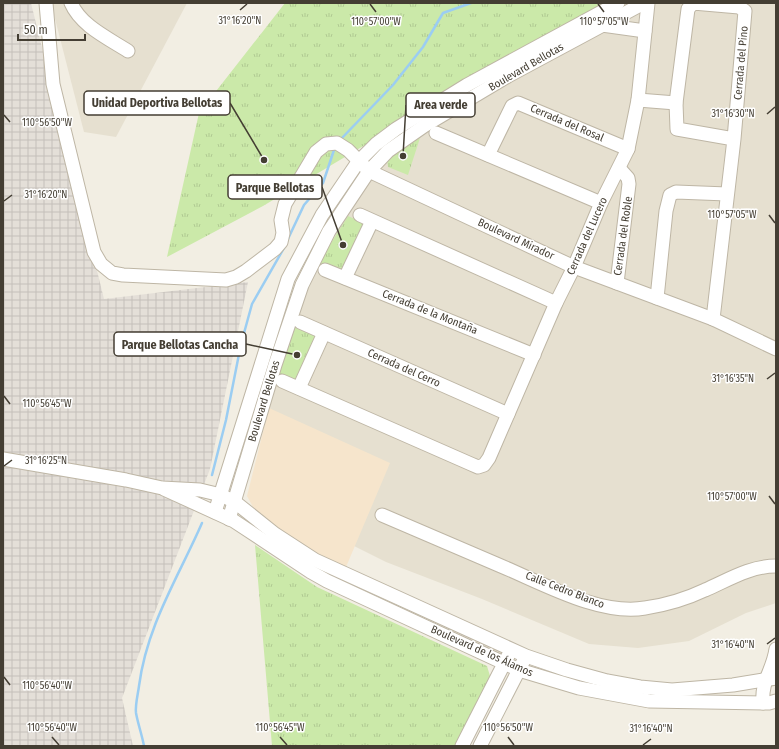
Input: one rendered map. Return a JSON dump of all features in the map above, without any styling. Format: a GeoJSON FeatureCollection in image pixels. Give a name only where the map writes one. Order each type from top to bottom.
{"type":"FeatureCollection","features":[{"type":"Feature","properties":{"kind":"street","name":"Boulevard Mirador"},"geometry":{"type":"LineString","coordinates":[[46,3],[54,84],[83,207],[94,252],[101,264],[112,273],[123,275],[226,280],[236,277],[275,249],[281,242],[283,233],[282,220],[285,204],[316,152],[326,144],[337,143],[348,150],[358,162],[369,171],[574,267],[713,319],[776,349]]}},
{"type":"Feature","properties":{"kind":"street"},"geometry":{"type":"LineString","coordinates":[[71,3],[75,14],[128,51]]}},
{"type":"Feature","properties":{"kind":"street","name":"Boulevard Bellotas"},"geometry":{"type":"LineString","coordinates":[[229,519],[277,380],[310,265],[329,231],[369,171],[388,151],[503,72],[618,3]]}},
{"type":"Feature","properties":{"kind":"street","name":"Boulevard Bellotas"},"geometry":{"type":"LineString","coordinates":[[215,512],[283,294],[297,260],[322,215],[358,162],[376,144],[412,119],[503,72],[602,25],[644,3]]}},
{"type":"Feature","properties":{"kind":"street","name":"Cerrada del Lucero"},"geometry":{"type":"LineString","coordinates":[[299,388],[471,464],[478,466],[484,465],[490,458],[556,303],[574,267],[601,203],[628,149],[638,100],[648,3]]}},
{"type":"Feature","properties":{"kind":"street","name":"Cerrada del Pino"},"geometry":{"type":"LineString","coordinates":[[713,319],[734,139],[745,11],[743,8],[693,3],[689,6],[676,103],[678,130],[734,139]]}},
{"type":"Feature","properties":{"kind":"street"},"geometry":{"type":"LineString","coordinates":[[602,25],[645,31]]}},
{"type":"Feature","properties":{"kind":"street"},"geometry":{"type":"LineString","coordinates":[[638,100],[676,103]]}},
{"type":"Feature","properties":{"kind":"street","name":"Cerrada del Rosal"},"geometry":{"type":"LineString","coordinates":[[488,155],[512,106],[518,103],[628,149]]}},
{"type":"Feature","properties":{"kind":"street"},"geometry":{"type":"LineString","coordinates":[[412,119],[424,126]]}},
{"type":"Feature","properties":{"kind":"street"},"geometry":{"type":"LineString","coordinates":[[436,133],[601,203]]}},
{"type":"Feature","properties":{"kind":"street","name":"Cerrada del Roble"},"geometry":{"type":"LineString","coordinates":[[617,283],[629,184],[628,178],[619,168]]}},
{"type":"Feature","properties":{"kind":"street"},"geometry":{"type":"LineString","coordinates":[[657,298],[666,210],[670,195],[676,192],[728,194]]}},
{"type":"Feature","properties":{"kind":"street"},"geometry":{"type":"LineString","coordinates":[[360,215],[556,303]]}},
{"type":"Feature","properties":{"kind":"street"},"geometry":{"type":"LineString","coordinates":[[345,278],[372,221]]}},
{"type":"Feature","properties":{"kind":"street"},"geometry":{"type":"LineString","coordinates":[[297,260],[310,265]]}},
{"type":"Feature","properties":{"kind":"street","name":"Cerrada de la Montaña"},"geometry":{"type":"LineString","coordinates":[[325,270],[534,355]]}},
{"type":"Feature","properties":{"kind":"street","name":"Cerrada del Cerro"},"geometry":{"type":"LineString","coordinates":[[277,314],[324,332],[508,414]]}},
{"type":"Feature","properties":{"kind":"street"},"geometry":{"type":"LineString","coordinates":[[258,374],[299,388],[324,332]]}},
{"type":"Feature","properties":{"kind":"street"},"geometry":{"type":"LineString","coordinates":[[3,459],[126,480],[162,488]]}},
{"type":"Feature","properties":{"kind":"street","name":"Boulevard de los Álamos"},"geometry":{"type":"LineString","coordinates":[[162,488],[200,490],[221,495],[235,502],[275,534],[315,560],[526,656],[607,681],[640,687],[672,690],[706,688],[771,678]]}},
{"type":"Feature","properties":{"kind":"street","name":"Boulevard de los Álamos"},"geometry":{"type":"LineString","coordinates":[[162,488],[229,519],[316,575],[519,670],[579,688],[649,701],[763,703],[776,701]]}},
{"type":"Feature","properties":{"kind":"street","name":"Calle Cedro Blanco"},"geometry":{"type":"LineString","coordinates":[[382,515],[562,591],[606,606],[618,608],[642,609],[664,605],[706,590],[747,571],[776,566]]}},
{"type":"Feature","properties":{"kind":"street"},"geometry":{"type":"LineString","coordinates":[[462,746],[512,649]]}},
{"type":"Feature","properties":{"kind":"street"},"geometry":{"type":"LineString","coordinates":[[763,703],[762,690],[771,678],[776,649]]}},
{"type":"Feature","properties":{"kind":"street"},"geometry":{"type":"LineString","coordinates":[[480,746],[526,656]]}},
{"type":"Feature","properties":{"kind":"shaded area"},"geometry":{"type":"Polygon","coordinates":[[[3,3],[31,3],[104,299],[248,282],[210,469],[122,698],[133,746],[3,746],[3,3]]]}},
{"type":"Feature","properties":{"kind":"shaded area"},"geometry":{"type":"Polygon","coordinates":[[[51,3],[187,3],[116,137],[84,132],[51,3]]]}},
{"type":"Feature","properties":{"kind":"shaded area"},"geometry":{"type":"Polygon","coordinates":[[[656,3],[776,3],[776,603],[746,613],[689,641],[638,648],[589,644],[482,599],[386,562],[352,545],[269,408],[305,290],[338,226],[384,159],[520,75],[656,3]]]}},
{"type":"Feature","properties":{"kind":"shaded area"},"geometry":{"type":"Polygon","coordinates":[[[269,408],[390,463],[346,567],[314,555],[268,523],[253,507],[247,496],[269,408]]]}},
{"type":"Feature","properties":{"kind":"green space"},"geometry":{"type":"Polygon","coordinates":[[[285,3],[609,3],[467,84],[263,206],[167,257],[199,113],[285,3]]]}},
{"type":"Feature","properties":{"kind":"green space"},"geometry":{"type":"Polygon","coordinates":[[[420,138],[408,175],[388,167],[387,159],[420,138]]]}},
{"type":"Feature","properties":{"kind":"green space"},"geometry":{"type":"Polygon","coordinates":[[[348,216],[366,224],[342,276],[317,265],[348,216]]]}},
{"type":"Feature","properties":{"kind":"green space"},"geometry":{"type":"Polygon","coordinates":[[[294,327],[317,335],[298,380],[278,374],[294,327]]]}},
{"type":"Feature","properties":{"kind":"green space"},"geometry":{"type":"Polygon","coordinates":[[[298,337],[309,342],[299,371],[286,367],[298,337]]]}},
{"type":"Feature","properties":{"kind":"green space"},"geometry":{"type":"Polygon","coordinates":[[[255,545],[317,587],[487,666],[490,676],[455,746],[272,746],[255,545]]]}},
{"type":"Feature","properties":{"kind":"waterway"},"geometry":{"type":"LineString","coordinates":[[340,140],[393,85],[423,47],[443,13],[471,3]]}},
{"type":"Feature","properties":{"kind":"waterway"},"geometry":{"type":"LineString","coordinates":[[287,241],[304,205],[323,183],[335,147]]}},
{"type":"Feature","properties":{"kind":"waterway"},"geometry":{"type":"LineString","coordinates":[[212,475],[226,420],[241,344],[252,304],[284,248]]}},
{"type":"Feature","properties":{"kind":"waterway"},"geometry":{"type":"LineString","coordinates":[[144,746],[136,710],[143,664],[164,602],[202,523]]}},
{"type":"Feature","properties":{"kind":"place","name":"Area verde"},"geometry":{"type":"Point","coordinates":[403,156]}},
{"type":"Feature","properties":{"kind":"place","name":"Unidad Deportiva Bellotas"},"geometry":{"type":"Point","coordinates":[264,160]}},
{"type":"Feature","properties":{"kind":"place","name":"Parque Bellotas"},"geometry":{"type":"Point","coordinates":[343,245]}},
{"type":"Feature","properties":{"kind":"place","name":"Parque Bellotas Cancha"},"geometry":{"type":"Point","coordinates":[297,355]}}]}
